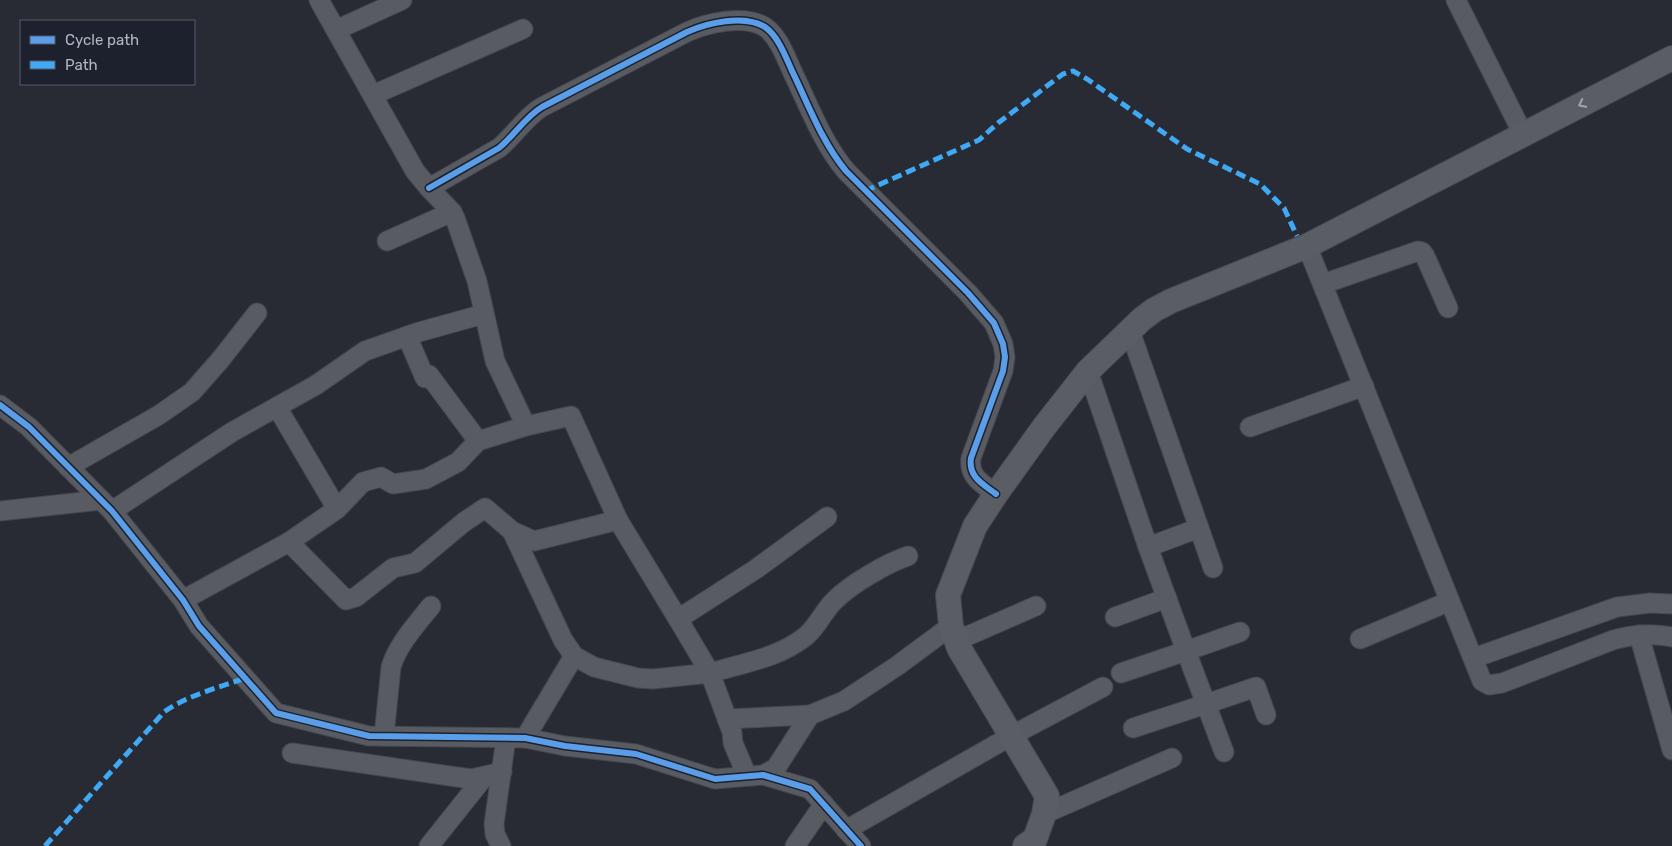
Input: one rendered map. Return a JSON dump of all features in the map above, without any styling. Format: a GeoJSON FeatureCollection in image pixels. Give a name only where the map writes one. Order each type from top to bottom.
{"type":"FeatureCollection","features":[{"type":"Feature","properties":{"kind":"main road"},"geometry":{"type":"LineString","coordinates":[[1025,846],[1035,839],[1044,814],[1047,796],[959,648],[954,633],[948,594],[975,526],[1044,427],[1088,371],[1154,310],[1307,246],[1672,41]]}},
{"type":"Feature","properties":{"kind":"main road"},"geometry":{"type":"LineString","coordinates":[[1233,276],[1285,242],[1358,204],[1519,127],[1672,58]]}},
{"type":"Feature","properties":{"kind":"street"},"geometry":{"type":"LineString","coordinates":[[319,0],[415,171],[452,212],[477,280],[495,362],[526,426]]}},
{"type":"Feature","properties":{"kind":"street"},"geometry":{"type":"LineString","coordinates":[[336,30],[402,0]]}},
{"type":"Feature","properties":{"kind":"street"},"geometry":{"type":"LineString","coordinates":[[1456,0],[1519,127]]}},
{"type":"Feature","properties":{"kind":"street"},"geometry":{"type":"LineString","coordinates":[[429,188],[508,141],[534,112],[542,107],[687,32],[710,23],[722,21],[745,21],[765,27],[779,43],[827,145],[837,161],[968,293],[999,332],[1005,357],[1003,371],[970,465],[971,472],[976,478],[996,494]]}},
{"type":"Feature","properties":{"kind":"street"},"geometry":{"type":"LineString","coordinates":[[373,95],[523,28]]}},
{"type":"Feature","properties":{"kind":"street"},"geometry":{"type":"LineString","coordinates":[[387,241],[452,212]]}},
{"type":"Feature","properties":{"kind":"street"},"geometry":{"type":"LineString","coordinates":[[1307,246],[1477,668],[1489,685],[1502,683],[1613,640],[1648,634],[1672,637]]}},
{"type":"Feature","properties":{"kind":"street"},"geometry":{"type":"LineString","coordinates":[[1323,284],[1418,251],[1426,256],[1448,308]]}},
{"type":"Feature","properties":{"kind":"street"},"geometry":{"type":"LineString","coordinates":[[68,467],[159,415],[192,392],[221,360],[257,313]]}},
{"type":"Feature","properties":{"kind":"street"},"geometry":{"type":"LineString","coordinates":[[0,511],[106,506],[316,385],[365,351],[407,336],[484,314]]}},
{"type":"Feature","properties":{"kind":"street"},"geometry":{"type":"LineString","coordinates":[[1130,331],[1213,568]]}},
{"type":"Feature","properties":{"kind":"street"},"geometry":{"type":"LineString","coordinates":[[407,336],[427,377],[478,441]]}},
{"type":"Feature","properties":{"kind":"street"},"geometry":{"type":"LineString","coordinates":[[1088,371],[1148,547],[1224,752]]}},
{"type":"Feature","properties":{"kind":"street"},"geometry":{"type":"LineString","coordinates":[[1250,427],[1364,386]]}},
{"type":"Feature","properties":{"kind":"street"},"geometry":{"type":"LineString","coordinates":[[0,405],[29,427],[106,506],[183,600],[199,626],[276,713],[369,736],[515,738],[636,754],[715,779],[755,776],[776,768],[810,715]]}},
{"type":"Feature","properties":{"kind":"street"},"geometry":{"type":"LineString","coordinates":[[277,407],[337,509]]}},
{"type":"Feature","properties":{"kind":"street"},"geometry":{"type":"LineString","coordinates":[[183,600],[290,542],[337,509],[363,482],[381,477],[393,484],[426,479],[458,462],[478,441],[526,426],[571,416],[618,520],[710,673],[732,732],[733,743],[755,776],[810,789],[861,846]]}},
{"type":"Feature","properties":{"kind":"street"},"geometry":{"type":"LineString","coordinates":[[290,542],[346,600],[356,597],[394,568],[415,563],[464,522],[485,508],[512,531],[534,541],[618,520]]}},
{"type":"Feature","properties":{"kind":"street"},"geometry":{"type":"LineString","coordinates":[[678,619],[756,569],[826,517]]}},
{"type":"Feature","properties":{"kind":"street"},"geometry":{"type":"LineString","coordinates":[[1148,547],[1199,528]]}},
{"type":"Feature","properties":{"kind":"street"},"geometry":{"type":"LineString","coordinates":[[512,531],[563,640],[574,656],[594,667],[638,678],[653,679],[710,673],[780,653],[807,635],[834,600],[854,585],[897,560],[908,556]]}},
{"type":"Feature","properties":{"kind":"street"},"geometry":{"type":"LineString","coordinates":[[1116,617],[1167,598]]}},
{"type":"Feature","properties":{"kind":"street"},"geometry":{"type":"LineString","coordinates":[[1360,639],[1450,600]]}},
{"type":"Feature","properties":{"kind":"street"},"geometry":{"type":"LineString","coordinates":[[1477,668],[1617,607],[1650,603],[1672,604]]}},
{"type":"Feature","properties":{"kind":"street"},"geometry":{"type":"LineString","coordinates":[[384,736],[391,667],[394,658],[398,649],[430,606]]}},
{"type":"Feature","properties":{"kind":"street"},"geometry":{"type":"LineString","coordinates":[[727,719],[810,715],[844,701],[897,666],[954,633],[1036,606]]}},
{"type":"Feature","properties":{"kind":"street"},"geometry":{"type":"LineString","coordinates":[[1121,673],[1240,632]]}},
{"type":"Feature","properties":{"kind":"street"},"geometry":{"type":"LineString","coordinates":[[1639,635],[1672,750]]}},
{"type":"Feature","properties":{"kind":"street"},"geometry":{"type":"LineString","coordinates":[[501,846],[495,834],[494,824],[496,782],[515,738],[574,656]]}},
{"type":"Feature","properties":{"kind":"street"},"geometry":{"type":"LineString","coordinates":[[846,830],[1011,736],[1103,687]]}},
{"type":"Feature","properties":{"kind":"street"},"geometry":{"type":"LineString","coordinates":[[1133,728],[1256,687],[1266,715]]}},
{"type":"Feature","properties":{"kind":"street"},"geometry":{"type":"LineString","coordinates":[[292,753],[496,782]]}},
{"type":"Feature","properties":{"kind":"street"},"geometry":{"type":"LineString","coordinates":[[1044,814],[1172,758]]}},
{"type":"Feature","properties":{"kind":"street"},"geometry":{"type":"LineString","coordinates":[[429,846],[445,824],[496,782]]}},
{"type":"Feature","properties":{"kind":"street"},"geometry":{"type":"LineString","coordinates":[[799,839],[824,804]]}},
{"type":"Feature","properties":{"kind":"marked path"},"geometry":{"type":"LineString","coordinates":[[865,191],[979,140],[998,123],[1063,74],[1073,71],[1187,149],[1260,184],[1284,208],[1297,236]]}},
{"type":"Feature","properties":{"kind":"marked path"},"geometry":{"type":"LineString","coordinates":[[45,846],[164,712],[193,696],[245,678]]}},
{"type":"Feature","properties":{"kind":"cycle path"},"geometry":{"type":"LineString","coordinates":[[429,188],[499,148],[530,116],[542,107],[687,32],[715,23],[736,20],[756,23],[765,27],[782,48],[810,111],[837,160],[968,293],[994,323],[1003,344],[1005,357],[1003,371],[971,458],[971,465],[974,475],[996,494]]}},
{"type":"Feature","properties":{"kind":"cycle path"},"geometry":{"type":"LineString","coordinates":[[0,405],[29,427],[112,511],[183,600],[199,626],[276,713],[369,736],[525,738],[565,746],[636,754],[715,779],[763,775],[810,789],[861,846]]}}]}
